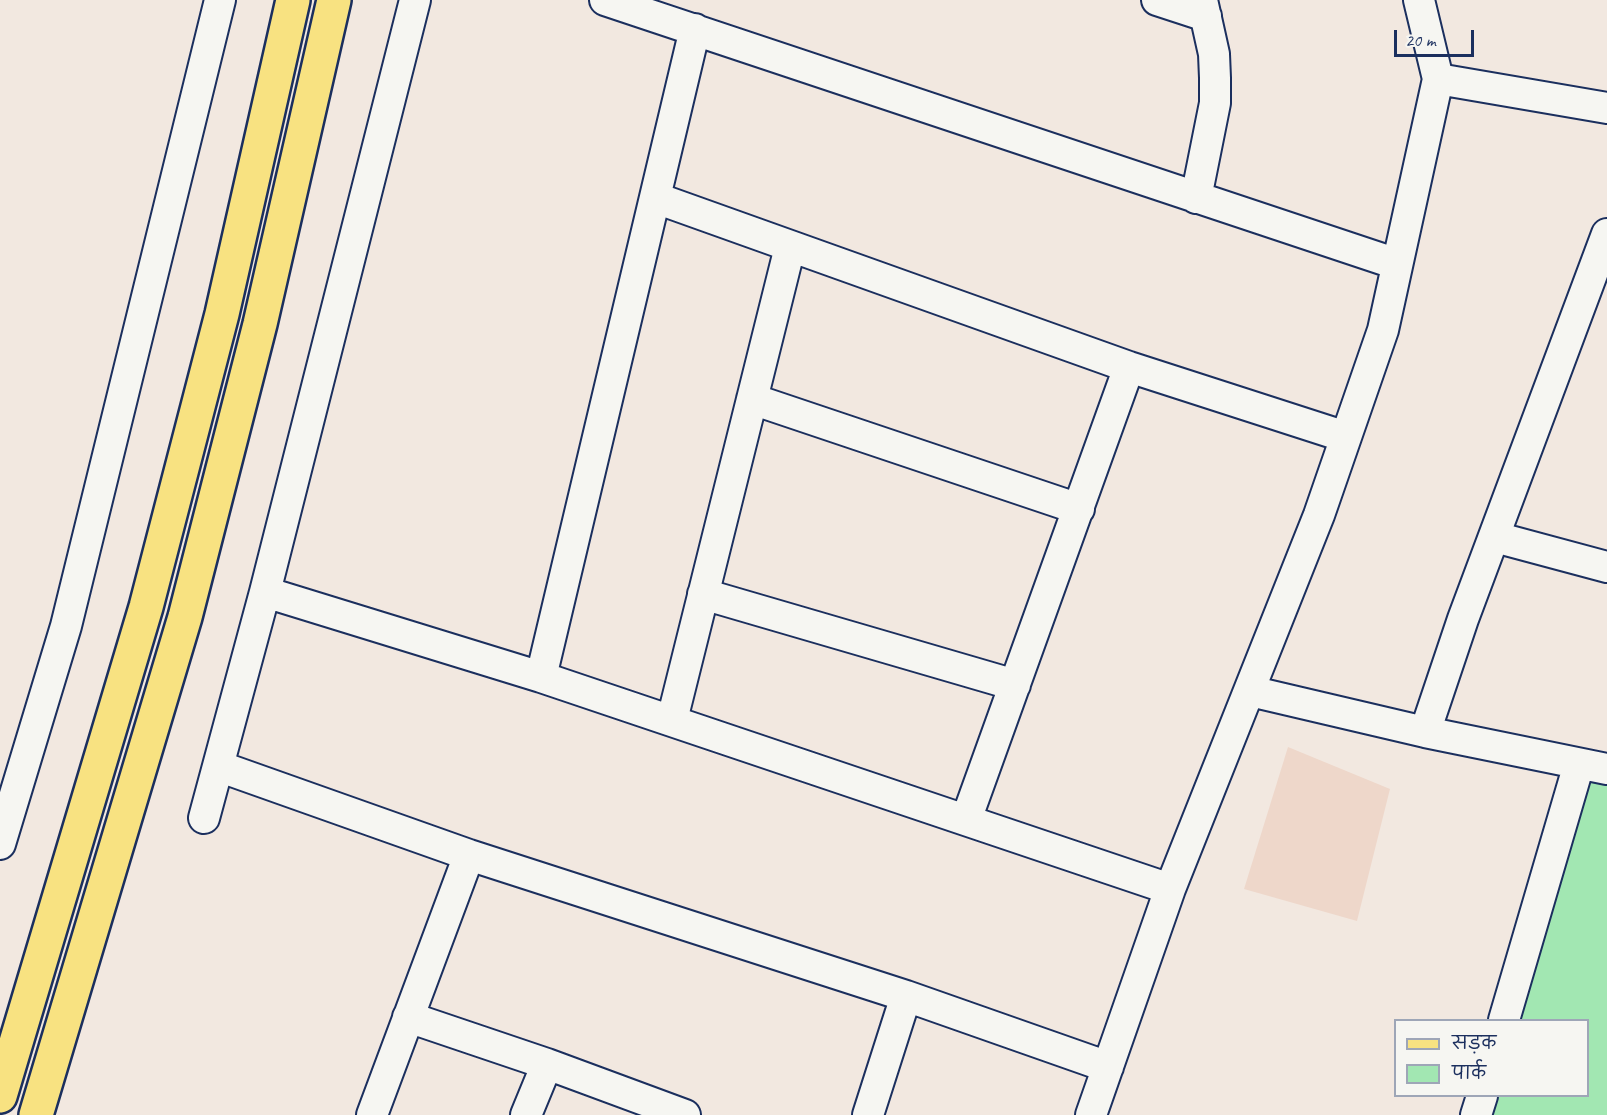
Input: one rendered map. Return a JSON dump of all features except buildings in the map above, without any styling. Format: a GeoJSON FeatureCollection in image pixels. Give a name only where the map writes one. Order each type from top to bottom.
{"type":"FeatureCollection","features":[{"type":"Feature","properties":{"kind":"main road"},"geometry":{"type":"LineString","coordinates":[[0,1096],[146,607],[222,314],[293,0]]}},
{"type":"Feature","properties":{"kind":"main road"},"geometry":{"type":"LineString","coordinates":[[36,1115],[185,617],[260,324],[334,0]]}},
{"type":"Feature","properties":{"kind":"street"},"geometry":{"type":"LineString","coordinates":[[0,844],[66,626],[220,0]]}},
{"type":"Feature","properties":{"kind":"street"},"geometry":{"type":"LineString","coordinates":[[204,818],[265,592],[415,0]]}},
{"type":"Feature","properties":{"kind":"street"},"geometry":{"type":"LineString","coordinates":[[605,0],[1397,264]]}},
{"type":"Feature","properties":{"kind":"street"},"geometry":{"type":"LineString","coordinates":[[1157,0],[1204,8],[1214,54],[1215,104],[1196,198]]}},
{"type":"Feature","properties":{"kind":"street"},"geometry":{"type":"LineString","coordinates":[[1091,1115],[1170,889],[1319,515],[1383,330],[1437,78],[1419,0]]}},
{"type":"Feature","properties":{"kind":"street"},"geometry":{"type":"LineString","coordinates":[[541,677],[695,29]]}},
{"type":"Feature","properties":{"kind":"street"},"geometry":{"type":"LineString","coordinates":[[1437,78],[1607,108]]}},
{"type":"Feature","properties":{"kind":"street"},"geometry":{"type":"LineString","coordinates":[[656,198],[1130,367],[1346,437]]}},
{"type":"Feature","properties":{"kind":"street"},"geometry":{"type":"LineString","coordinates":[[1425,732],[1463,619],[1607,234]]}},
{"type":"Feature","properties":{"kind":"street"},"geometry":{"type":"LineString","coordinates":[[672,720],[790,247]]}},
{"type":"Feature","properties":{"kind":"street"},"geometry":{"type":"LineString","coordinates":[[966,820],[1130,367]]}},
{"type":"Feature","properties":{"kind":"street"},"geometry":{"type":"LineString","coordinates":[[752,399],[1079,509]]}},
{"type":"Feature","properties":{"kind":"street"},"geometry":{"type":"LineString","coordinates":[[1495,537],[1607,567]]}},
{"type":"Feature","properties":{"kind":"street"},"geometry":{"type":"LineString","coordinates":[[265,592],[541,677],[1170,889]]}},
{"type":"Feature","properties":{"kind":"street"},"geometry":{"type":"LineString","coordinates":[[703,594],[1015,685]]}},
{"type":"Feature","properties":{"kind":"street"},"geometry":{"type":"LineString","coordinates":[[1250,691],[1425,732],[1593,767],[1504,1019]]}},
{"type":"Feature","properties":{"kind":"street"},"geometry":{"type":"LineString","coordinates":[[218,766],[469,855],[906,996],[1108,1067]]}},
{"type":"Feature","properties":{"kind":"street"},"geometry":{"type":"LineString","coordinates":[[372,1115],[469,855]]}},
{"type":"Feature","properties":{"kind":"street"},"geometry":{"type":"LineString","coordinates":[[868,1115],[906,996]]}},
{"type":"Feature","properties":{"kind":"street"},"geometry":{"type":"LineString","coordinates":[[408,1017],[547,1064],[685,1115]]}},
{"type":"Feature","properties":{"kind":"street"},"geometry":{"type":"LineString","coordinates":[[526,1115],[547,1064]]}},
{"type":"Feature","properties":{"kind":"street"},"geometry":{"type":"LineString","coordinates":[[1476,1115],[1481,1097]]}},
{"type":"Feature","properties":{"kind":"shaded area"},"geometry":{"type":"Polygon","coordinates":[[[1288,747],[1390,789],[1357,921],[1244,889],[1288,747]]]}},
{"type":"Feature","properties":{"kind":"green space"},"geometry":{"type":"Polygon","coordinates":[[[1579,764],[1607,769],[1607,1115],[1477,1115],[1482,1097],[1589,1097],[1589,1019],[1504,1019],[1579,764]]]}}]}
